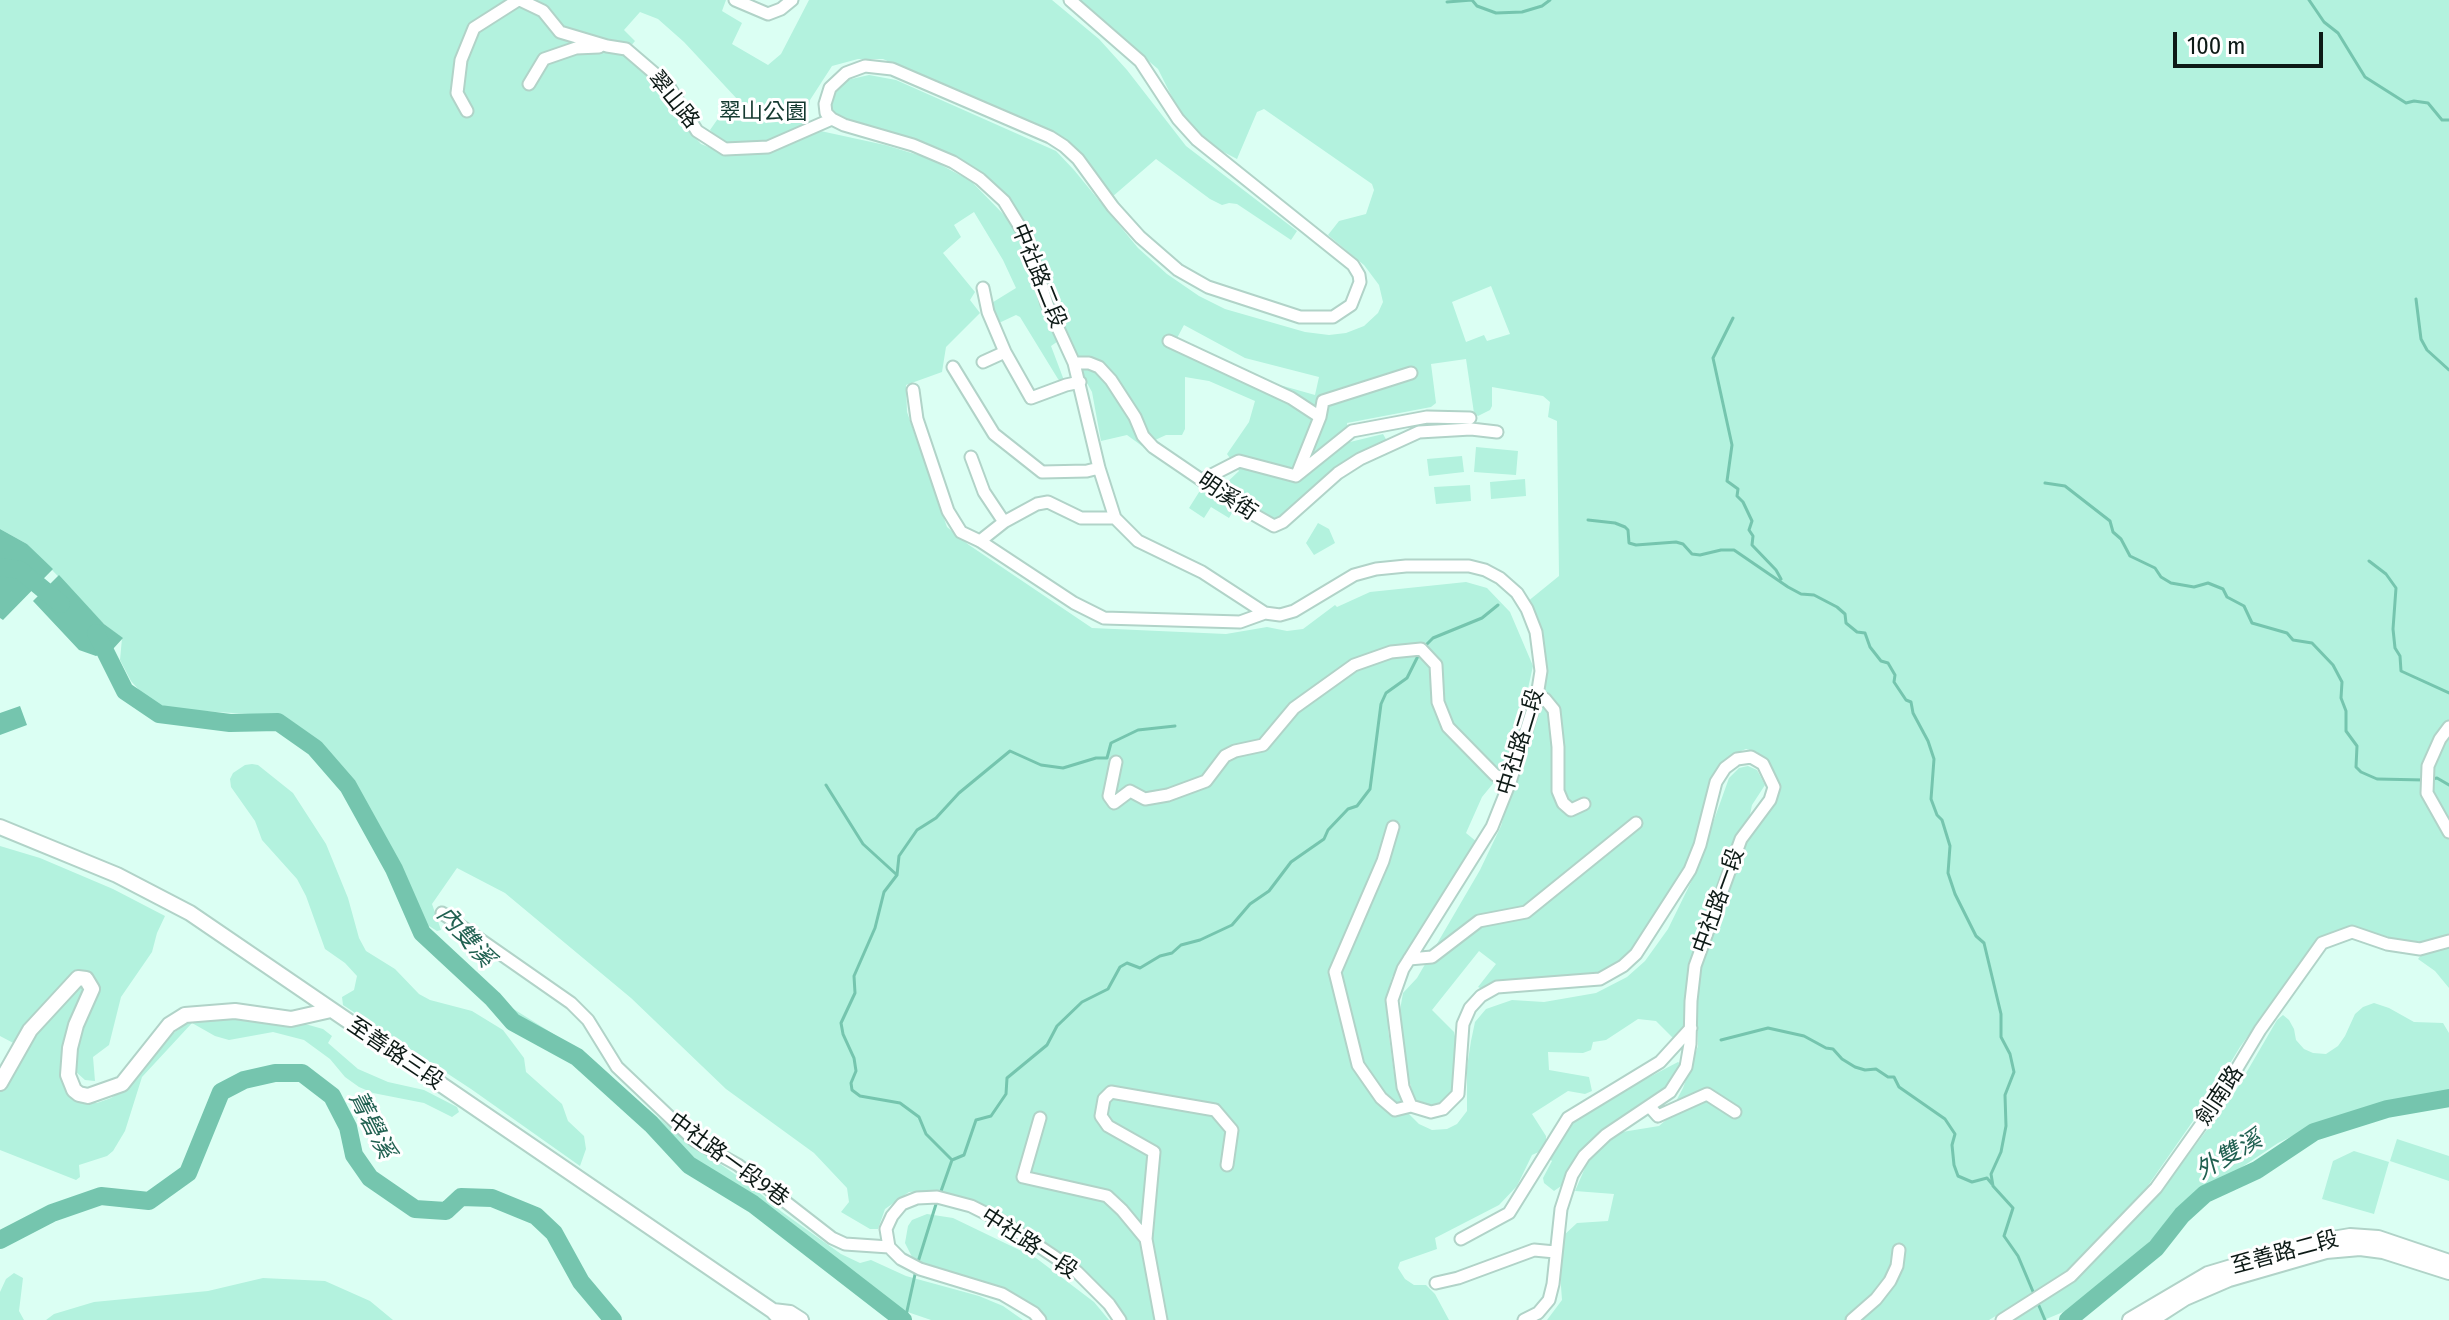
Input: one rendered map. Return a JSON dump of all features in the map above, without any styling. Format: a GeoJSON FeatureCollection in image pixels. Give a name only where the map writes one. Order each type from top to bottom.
{"type":"FeatureCollection","features":[{"type":"Feature","properties":{"kind":"street","name":"翠山路"},"geometry":{"type":"LineString","coordinates":[[519,0],[543,11],[560,32],[626,49],[668,85],[697,131],[725,149],[768,147],[832,119]]}},
{"type":"Feature","properties":{"kind":"street"},"geometry":{"type":"LineString","coordinates":[[467,111],[457,93],[461,60],[474,28],[519,0]]}},
{"type":"Feature","properties":{"kind":"street"},"geometry":{"type":"LineString","coordinates":[[735,0],[768,14],[792,0]]}},
{"type":"Feature","properties":{"kind":"street"},"geometry":{"type":"LineString","coordinates":[[832,119],[826,113],[825,104],[830,88],[837,80],[865,66],[892,69],[1050,137],[1064,146],[1078,159],[1113,207],[1140,237],[1178,270],[1208,287],[1300,317],[1333,317],[1351,305],[1360,282],[1353,265],[1197,140],[1178,119],[1140,61],[1070,0]]}},
{"type":"Feature","properties":{"kind":"street"},"geometry":{"type":"LineString","coordinates":[[529,84],[544,59],[576,48],[607,46]]}},
{"type":"Feature","properties":{"kind":"street","name":"中社路二段"},"geometry":{"type":"LineString","coordinates":[[832,119],[913,145],[953,162],[980,179],[1004,201],[1028,240],[1047,304],[1074,363],[1099,468],[1115,518]]}},
{"type":"Feature","properties":{"kind":"street"},"geometry":{"type":"LineString","coordinates":[[983,288],[988,312],[1005,352],[1031,398],[1080,382]]}},
{"type":"Feature","properties":{"kind":"street"},"geometry":{"type":"LineString","coordinates":[[1169,341],[1291,398],[1320,417]]}},
{"type":"Feature","properties":{"kind":"street"},"geometry":{"type":"LineString","coordinates":[[983,362],[1005,352]]}},
{"type":"Feature","properties":{"kind":"street","name":"明溪街"},"geometry":{"type":"LineString","coordinates":[[1074,363],[1099,367],[1117,388],[1143,436],[1153,447],[1274,526],[1283,522],[1338,473],[1360,459],[1419,432],[1471,429],[1497,432]]}},
{"type":"Feature","properties":{"kind":"street"},"geometry":{"type":"LineString","coordinates":[[953,367],[994,434],[1042,472],[1099,468]]}},
{"type":"Feature","properties":{"kind":"street"},"geometry":{"type":"LineString","coordinates":[[1296,476],[1320,417],[1323,401],[1411,373]]}},
{"type":"Feature","properties":{"kind":"street","name":"中社路二段"},"geometry":{"type":"LineString","coordinates":[[913,390],[917,419],[948,511],[961,532],[980,541],[1074,603],[1104,618],[1240,622],[1265,613],[1280,615],[1294,611],[1354,575],[1406,566],[1469,566],[1500,578],[1517,593],[1527,609],[1540,653],[1537,696],[1510,782],[1492,827],[1409,959],[1392,1000],[1403,1087],[1411,1106]]}},
{"type":"Feature","properties":{"kind":"street"},"geometry":{"type":"LineString","coordinates":[[1296,476],[1352,431],[1427,417],[1470,418]]}},
{"type":"Feature","properties":{"kind":"street"},"geometry":{"type":"LineString","coordinates":[[971,457],[984,492],[1004,522]]}},
{"type":"Feature","properties":{"kind":"street"},"geometry":{"type":"LineString","coordinates":[[1202,480],[1239,461],[1296,476]]}},
{"type":"Feature","properties":{"kind":"street"},"geometry":{"type":"LineString","coordinates":[[980,541],[1004,522],[1037,504],[1048,502],[1081,518],[1115,518],[1138,541],[1202,572],[1265,613]]}},
{"type":"Feature","properties":{"kind":"street"},"geometry":{"type":"LineString","coordinates":[[1116,762],[1109,796],[1114,803],[1130,791],[1145,799],[1193,786],[1206,781],[1225,756],[1263,745],[1294,708],[1354,665],[1391,652],[1421,649],[1436,665],[1438,702],[1448,727],[1495,775],[1510,782]]}},
{"type":"Feature","properties":{"kind":"street"},"geometry":{"type":"LineString","coordinates":[[1537,696],[1545,699],[1554,710],[1558,791],[1563,803],[1571,810],[1584,804]]}},
{"type":"Feature","properties":{"kind":"street"},"geometry":{"type":"LineString","coordinates":[[2449,727],[2428,766],[2427,793],[2449,832]]}},
{"type":"Feature","properties":{"kind":"street","name":"中社路一段"},"geometry":{"type":"LineString","coordinates":[[1411,1106],[1431,1112],[1443,1109],[1458,1094],[1463,1024],[1470,1008],[1481,996],[1497,987],[1600,979],[1623,966],[1636,954],[1690,870],[1700,845],[1716,782],[1725,768],[1737,759],[1751,757],[1763,764],[1774,787],[1770,800],[1741,839],[1695,966],[1686,1067],[1670,1092],[1606,1135],[1578,1165],[1561,1209],[1549,1300],[1538,1313],[1524,1320]]}},
{"type":"Feature","properties":{"kind":"street"},"geometry":{"type":"LineString","coordinates":[[1409,959],[1432,957],[1479,921],[1526,912],[1636,823]]}},
{"type":"Feature","properties":{"kind":"street","name":"至善路三段"},"geometry":{"type":"LineString","coordinates":[[0,827],[117,875],[190,913],[777,1316],[790,1313],[801,1320]]}},
{"type":"Feature","properties":{"kind":"street"},"geometry":{"type":"LineString","coordinates":[[1393,827],[1383,861],[1335,972],[1358,1065],[1381,1098],[1395,1110],[1411,1106]]}},
{"type":"Feature","properties":{"kind":"street","name":"中社路一段9巷"},"geometry":{"type":"LineString","coordinates":[[442,913],[571,1003],[588,1020],[617,1067],[695,1141],[738,1165],[832,1238],[845,1244],[889,1247]]}},
{"type":"Feature","properties":{"kind":"street","name":"劍南路"},"geometry":{"type":"LineString","coordinates":[[2002,1320],[2071,1276],[2156,1188],[2215,1105],[2260,1030],[2322,943],[2352,932],[2387,944],[2420,949],[2449,941]]}},
{"type":"Feature","properties":{"kind":"street"},"geometry":{"type":"LineString","coordinates":[[0,1083],[24,1039],[78,978],[86,979],[92,989],[76,1025],[68,1075],[74,1090],[88,1096],[122,1084],[169,1025],[185,1015],[235,1011],[291,1019],[331,1010]]}},
{"type":"Feature","properties":{"kind":"street"},"geometry":{"type":"LineString","coordinates":[[1461,1239],[1509,1213],[1568,1118],[1660,1062],[1691,1027]]}},
{"type":"Feature","properties":{"kind":"street"},"geometry":{"type":"LineString","coordinates":[[1161,1320],[1146,1239],[1154,1152],[1108,1126],[1101,1116],[1104,1099],[1111,1092],[1215,1110],[1232,1130],[1227,1165]]}},
{"type":"Feature","properties":{"kind":"street"},"geometry":{"type":"LineString","coordinates":[[1650,1107],[1658,1116],[1707,1094],[1735,1112]]}},
{"type":"Feature","properties":{"kind":"street"},"geometry":{"type":"LineString","coordinates":[[1040,1118],[1023,1177],[1107,1196],[1146,1239]]}},
{"type":"Feature","properties":{"kind":"street","name":"中社路一段"},"geometry":{"type":"LineString","coordinates":[[889,1247],[886,1229],[902,1204],[917,1198],[937,1197],[971,1206],[1003,1222],[1077,1272],[1109,1304],[1120,1320]]}},
{"type":"Feature","properties":{"kind":"street","name":"至善路二段"},"geometry":{"type":"LineString","coordinates":[[2130,1320],[2208,1274],[2315,1242],[2350,1236],[2378,1238],[2449,1262]]}},
{"type":"Feature","properties":{"kind":"street"},"geometry":{"type":"LineString","coordinates":[[889,1247],[901,1259],[920,1269],[1002,1294],[1040,1320]]}},
{"type":"Feature","properties":{"kind":"street","name":"至善路二段"},"geometry":{"type":"LineString","coordinates":[[2151,1320],[2185,1298],[2229,1279],[2326,1251],[2360,1248],[2383,1251],[2449,1272]]}},
{"type":"Feature","properties":{"kind":"street"},"geometry":{"type":"LineString","coordinates":[[1436,1283],[1534,1250],[1555,1252]]}},
{"type":"Feature","properties":{"kind":"street"},"geometry":{"type":"LineString","coordinates":[[1852,1320],[1876,1299],[1890,1281],[1897,1266],[1899,1250]]}},
{"type":"Feature","properties":{"kind":"green space","name":"翠山公園"},"geometry":{"type":"Polygon","coordinates":[[[0,0],[726,0],[722,11],[742,23],[732,44],[768,65],[781,54],[809,0],[1052,0],[1099,39],[1186,146],[1297,231],[1291,240],[1237,204],[1222,205],[1210,199],[1156,159],[1112,197],[1083,159],[1060,137],[883,59],[858,59],[832,66],[810,100],[806,127],[767,143],[741,145],[727,144],[710,130],[738,100],[658,19],[640,12],[624,30],[635,41],[625,53],[658,81],[689,131],[701,144],[721,152],[758,153],[816,130],[885,145],[928,158],[971,181],[1007,218],[1033,262],[1044,303],[1061,339],[1051,346],[1065,383],[1058,379],[1020,317],[1016,315],[996,321],[990,304],[1016,288],[974,212],[954,225],[961,237],[943,253],[975,292],[970,300],[980,313],[946,347],[942,372],[906,385],[907,412],[947,527],[1092,628],[1226,634],[1267,627],[1287,631],[1303,629],[1335,605],[1337,607],[1370,592],[1466,582],[1487,588],[1510,612],[1533,666],[1517,738],[1505,769],[1482,797],[1466,833],[1477,842],[1392,977],[1388,991],[1388,1029],[1394,1073],[1409,1114],[1419,1124],[1432,1130],[1447,1129],[1457,1124],[1467,1111],[1467,1067],[1471,1041],[1475,1022],[1486,1009],[1512,1000],[1544,1002],[1596,993],[1627,977],[1645,961],[1668,929],[1694,876],[1729,778],[1739,768],[1748,766],[1757,770],[1765,785],[1752,805],[1749,819],[1737,834],[1720,879],[1693,965],[1689,1026],[1678,1039],[1674,1039],[1656,1021],[1638,1019],[1606,1040],[1593,1042],[1591,1050],[1583,1053],[1548,1052],[1549,1070],[1589,1077],[1592,1091],[1585,1094],[1568,1091],[1532,1114],[1546,1136],[1546,1145],[1532,1155],[1517,1186],[1499,1205],[1435,1238],[1437,1249],[1400,1262],[1398,1268],[1405,1279],[1414,1285],[1426,1285],[1435,1294],[1449,1320],[1125,1320],[1113,1301],[1088,1276],[1049,1247],[970,1199],[925,1191],[909,1192],[885,1209],[878,1229],[870,1229],[841,1212],[849,1202],[847,1188],[814,1153],[726,1089],[631,998],[505,893],[457,868],[432,904],[441,930],[437,931],[424,923],[396,862],[353,787],[324,746],[301,728],[281,716],[169,709],[147,699],[131,681],[120,660],[122,638],[104,624],[27,544],[0,529],[0,0]]]}},
{"type":"Feature","properties":{"kind":"green space"},"geometry":{"type":"Polygon","coordinates":[[[1077,0],[2449,0],[2449,936],[2427,941],[2406,941],[2346,927],[2317,940],[2240,1047],[2147,1187],[2066,1273],[1989,1320],[1547,1320],[1562,1300],[1559,1259],[1563,1236],[1577,1223],[1608,1221],[1614,1194],[1575,1191],[1588,1161],[1616,1133],[1659,1126],[1666,1120],[1683,1088],[1698,1046],[1697,992],[1702,965],[1747,841],[1777,793],[1778,782],[1773,770],[1757,752],[1746,749],[1722,763],[1689,862],[1677,884],[1634,952],[1598,977],[1482,989],[1478,987],[1496,964],[1479,951],[1432,1010],[1454,1032],[1457,1087],[1451,1098],[1434,1109],[1421,1106],[1414,1098],[1408,1076],[1400,1010],[1403,993],[1417,978],[1480,870],[1501,826],[1541,690],[1527,602],[1559,576],[1557,421],[1548,417],[1550,402],[1543,396],[1492,387],[1492,406],[1478,416],[1474,413],[1466,359],[1431,364],[1436,403],[1431,407],[1347,423],[1350,442],[1383,434],[1387,441],[1271,521],[1223,486],[1239,471],[1227,454],[1249,422],[1255,401],[1209,381],[1185,377],[1185,429],[1182,435],[1166,435],[1142,446],[1127,435],[1101,441],[1092,392],[1052,308],[1038,252],[1020,217],[991,182],[836,117],[830,105],[833,95],[847,80],[869,75],[896,80],[1056,151],[1138,248],[1167,274],[1199,296],[1225,309],[1305,332],[1329,335],[1364,326],[1378,313],[1383,302],[1379,285],[1364,265],[1328,235],[1339,221],[1366,214],[1374,190],[1372,184],[1264,109],[1257,112],[1237,159],[1214,147],[1180,113],[1158,69],[1077,0]],[[1491,286],[1452,302],[1466,342],[1484,335],[1487,341],[1510,334],[1491,286]],[[1184,325],[1176,340],[1269,382],[1315,395],[1319,377],[1245,358],[1184,325]]]}},
{"type":"Feature","properties":{"kind":"green space"},"geometry":{"type":"Polygon","coordinates":[[[1476,447],[1518,451],[1516,475],[1474,472],[1476,447]]]}},
{"type":"Feature","properties":{"kind":"green space"},"geometry":{"type":"Polygon","coordinates":[[[1462,456],[1464,472],[1429,476],[1427,459],[1462,456]]]}},
{"type":"Feature","properties":{"kind":"green space"},"geometry":{"type":"Polygon","coordinates":[[[1525,479],[1526,496],[1491,499],[1490,482],[1525,479]]]}},
{"type":"Feature","properties":{"kind":"green space"},"geometry":{"type":"Polygon","coordinates":[[[1470,485],[1471,501],[1436,504],[1434,487],[1470,485]]]}},
{"type":"Feature","properties":{"kind":"green space"},"geometry":{"type":"Polygon","coordinates":[[[1201,489],[1233,511],[1229,518],[1211,507],[1204,518],[1189,508],[1201,489]]]}},
{"type":"Feature","properties":{"kind":"green space"},"geometry":{"type":"Polygon","coordinates":[[[1318,523],[1329,529],[1335,543],[1314,555],[1306,543],[1318,523]]]}},
{"type":"Feature","properties":{"kind":"green space"},"geometry":{"type":"Polygon","coordinates":[[[252,764],[258,765],[293,793],[326,844],[366,951],[395,969],[419,994],[472,1011],[503,1030],[524,1058],[526,1072],[562,1104],[568,1121],[584,1136],[586,1149],[580,1166],[471,1089],[343,1005],[342,997],[354,990],[357,976],[325,949],[297,879],[262,840],[255,821],[231,787],[233,773],[252,764]]]}},
{"type":"Feature","properties":{"kind":"green space"},"geometry":{"type":"Polygon","coordinates":[[[0,846],[40,858],[113,889],[165,916],[152,952],[121,997],[109,1045],[93,1057],[95,1081],[85,1080],[75,1071],[66,1088],[75,1101],[97,1103],[122,1091],[171,1035],[190,1021],[232,1018],[298,1022],[323,1029],[332,1036],[328,1043],[358,1069],[388,1082],[424,1090],[457,1107],[459,1112],[452,1117],[424,1103],[373,1093],[359,1087],[345,1077],[330,1059],[304,1040],[273,1032],[229,1040],[192,1023],[142,1077],[125,1131],[113,1151],[79,1165],[80,1177],[76,1180],[0,1150],[0,1087],[21,1047],[0,1036],[0,846]]]}},
{"type":"Feature","properties":{"kind":"green space"},"geometry":{"type":"Polygon","coordinates":[[[2449,948],[2449,988],[2435,971],[2418,959],[2421,955],[2449,948]]]}},
{"type":"Feature","properties":{"kind":"green space"},"geometry":{"type":"Polygon","coordinates":[[[2374,1003],[2414,1022],[2443,1023],[2449,1033],[2449,1092],[2390,1101],[2313,1126],[2278,1143],[2185,1205],[2121,1271],[2075,1307],[2044,1320],[2011,1320],[2073,1280],[2163,1189],[2235,1092],[2277,1020],[2283,1015],[2289,1020],[2296,1040],[2304,1049],[2326,1054],[2338,1046],[2355,1014],[2374,1003]]]}},
{"type":"Feature","properties":{"kind":"green space"},"geometry":{"type":"Polygon","coordinates":[[[512,1008],[571,1045],[684,1139],[841,1254],[860,1263],[871,1260],[906,1276],[979,1296],[1003,1306],[1023,1320],[931,1320],[887,1305],[688,1156],[580,1058],[526,1027],[517,1019],[512,1008]]]}},
{"type":"Feature","properties":{"kind":"green space"},"geometry":{"type":"Polygon","coordinates":[[[1678,1062],[1681,1064],[1673,1083],[1627,1117],[1564,1184],[1554,1191],[1544,1183],[1543,1178],[1552,1161],[1547,1157],[1567,1126],[1585,1111],[1678,1062]]]}},
{"type":"Feature","properties":{"kind":"green space"},"geometry":{"type":"Polygon","coordinates":[[[2397,1139],[2449,1156],[2449,1181],[2390,1161],[2397,1139]]]}},
{"type":"Feature","properties":{"kind":"green space"},"geometry":{"type":"Polygon","coordinates":[[[2354,1151],[2389,1162],[2374,1214],[2322,1199],[2333,1161],[2354,1151]]]}},
{"type":"Feature","properties":{"kind":"green space"},"geometry":{"type":"Polygon","coordinates":[[[927,1214],[953,1218],[1036,1258],[1094,1302],[1109,1320],[1047,1320],[1005,1290],[914,1261],[905,1243],[908,1226],[912,1220],[927,1214]]]}},
{"type":"Feature","properties":{"kind":"green space"},"geometry":{"type":"Polygon","coordinates":[[[14,1273],[23,1278],[19,1311],[24,1320],[0,1320],[0,1292],[6,1279],[14,1273]]]}},
{"type":"Feature","properties":{"kind":"green space"},"geometry":{"type":"Polygon","coordinates":[[[263,1278],[325,1281],[370,1301],[393,1320],[46,1320],[54,1314],[94,1302],[208,1291],[263,1278]]]}},
{"type":"Feature","properties":{"kind":"shaded area"},"geometry":{"type":"Polygon","coordinates":[[[0,529],[27,544],[53,569],[3,620],[0,618],[0,529]]]}},
{"type":"Feature","properties":{"kind":"shaded area"},"geometry":{"type":"Polygon","coordinates":[[[59,575],[104,624],[123,638],[113,649],[96,656],[79,650],[33,601],[59,575]]]}},
{"type":"Feature","properties":{"kind":"shaded area"},"geometry":{"type":"Polygon","coordinates":[[[20,706],[27,725],[0,735],[0,713],[20,706]]]}},
{"type":"Feature","properties":{"kind":"waterway"},"geometry":{"type":"LineString","coordinates":[[1447,2],[1472,0],[1477,6],[1496,13],[1522,12],[1550,0]]}},
{"type":"Feature","properties":{"kind":"waterway"},"geometry":{"type":"LineString","coordinates":[[2309,0],[2324,22],[2338,33],[2365,77],[2406,103],[2428,103],[2442,120],[2449,120]]}},
{"type":"Feature","properties":{"kind":"waterway"},"geometry":{"type":"LineString","coordinates":[[2416,299],[2421,339],[2427,350],[2449,370]]}},
{"type":"Feature","properties":{"kind":"waterway"},"geometry":{"type":"LineString","coordinates":[[1733,318],[1713,358],[1732,445],[1727,481],[1738,489],[1737,496],[1752,521],[1749,530],[1753,536],[1752,545],[1781,579]]}},
{"type":"Feature","properties":{"kind":"waterway"},"geometry":{"type":"LineString","coordinates":[[2045,483],[2065,486],[2110,521],[2113,532],[2121,539],[2130,556],[2155,568],[2161,577],[2171,583],[2194,587],[2208,583],[2223,589],[2227,597],[2244,606],[2252,623],[2287,633],[2293,640],[2312,643],[2333,665],[2342,682],[2346,731],[2357,746],[2356,767],[2377,779],[2424,780]]}},
{"type":"Feature","properties":{"kind":"waterway"},"geometry":{"type":"LineString","coordinates":[[1588,520],[1625,527],[1629,543],[1636,545],[1676,542],[1683,544],[1692,554],[1700,555],[1734,550],[1788,587],[1801,594],[1814,595],[1837,607],[1845,614],[1846,623],[1857,632],[1865,633],[1870,647],[1881,661],[1888,663],[1895,675],[1894,682],[1906,700],[1911,702],[1934,759],[1931,799],[1950,846],[1948,873],[1976,936],[1984,943],[2001,1014],[2001,1037],[2010,1054],[2014,1072],[2005,1095],[2006,1126],[2001,1152],[1991,1174],[1993,1186],[2013,1208],[2004,1236],[2018,1256],[2045,1320]]}},
{"type":"Feature","properties":{"kind":"waterway"},"geometry":{"type":"LineString","coordinates":[[2369,561],[2386,574],[2396,588],[2393,629],[2401,671],[2449,693]]}},
{"type":"Feature","properties":{"kind":"waterway","name":"內雙溪"},"geometry":{"type":"LineString","coordinates":[[0,567],[20,570],[61,604]]}},
{"type":"Feature","properties":{"kind":"waterway"},"geometry":{"type":"LineString","coordinates":[[1423,648],[1433,638],[1482,618],[1498,605]]}},
{"type":"Feature","properties":{"kind":"waterway","name":"內雙溪"},"geometry":{"type":"LineString","coordinates":[[96,633],[125,691],[159,714],[230,723],[278,722],[315,748],[348,786],[394,869],[422,933],[493,999],[513,1022],[577,1057],[651,1124],[689,1165],[753,1204],[903,1320]]}},
{"type":"Feature","properties":{"kind":"waterway"},"geometry":{"type":"LineString","coordinates":[[940,1194],[952,1160],[964,1155],[976,1120],[991,1116],[1006,1094],[1007,1078],[1047,1045],[1057,1026],[1082,1002],[1108,989],[1120,967],[1127,963],[1140,968],[1172,953],[1181,945],[1232,925],[1250,904],[1269,891],[1291,862],[1324,839],[1328,830],[1348,809],[1357,806],[1370,789],[1381,704],[1386,693],[1407,678],[1419,654]]}},
{"type":"Feature","properties":{"kind":"waterway"},"geometry":{"type":"LineString","coordinates":[[952,1160],[926,1134],[919,1117],[900,1103],[860,1096],[852,1090],[851,1083],[856,1071],[854,1058],[841,1023],[855,993],[854,976],[875,928],[884,892],[897,875],[899,856],[917,830],[936,818],[959,793],[1010,751],[1041,765],[1063,768],[1096,758],[1107,758],[1111,743],[1138,730],[1175,726]]}},
{"type":"Feature","properties":{"kind":"waterway"},"geometry":{"type":"LineString","coordinates":[[2432,779],[2437,778],[2449,785]]}},
{"type":"Feature","properties":{"kind":"waterway"},"geometry":{"type":"LineString","coordinates":[[826,785],[863,844],[897,875]]}},
{"type":"Feature","properties":{"kind":"waterway"},"geometry":{"type":"LineString","coordinates":[[1721,1040],[1768,1028],[1804,1036],[1833,1049],[1855,1067],[1876,1069],[1888,1077],[1894,1077],[1899,1087],[1945,1119],[1955,1134],[1952,1145],[1958,1176],[1972,1182],[1987,1178],[1992,1184]]}},
{"type":"Feature","properties":{"kind":"waterway","name":"菁礐溪"},"geometry":{"type":"LineString","coordinates":[[0,1240],[52,1213],[101,1196],[149,1201],[188,1173],[221,1092],[244,1080],[275,1073],[302,1073],[332,1096],[348,1127],[354,1155],[370,1178],[415,1209],[446,1211],[461,1197],[492,1198],[536,1216],[554,1233],[581,1282],[613,1320]]}},
{"type":"Feature","properties":{"kind":"waterway","name":"外雙溪"},"geometry":{"type":"LineString","coordinates":[[2068,1320],[2156,1248],[2182,1215],[2205,1194],[2257,1170],[2314,1132],[2387,1109],[2449,1098]]}},
{"type":"Feature","properties":{"kind":"waterway"},"geometry":{"type":"LineString","coordinates":[[918,1262],[937,1201]]}},
{"type":"Feature","properties":{"kind":"waterway"},"geometry":{"type":"LineString","coordinates":[[905,1320],[916,1270]]}}]}
